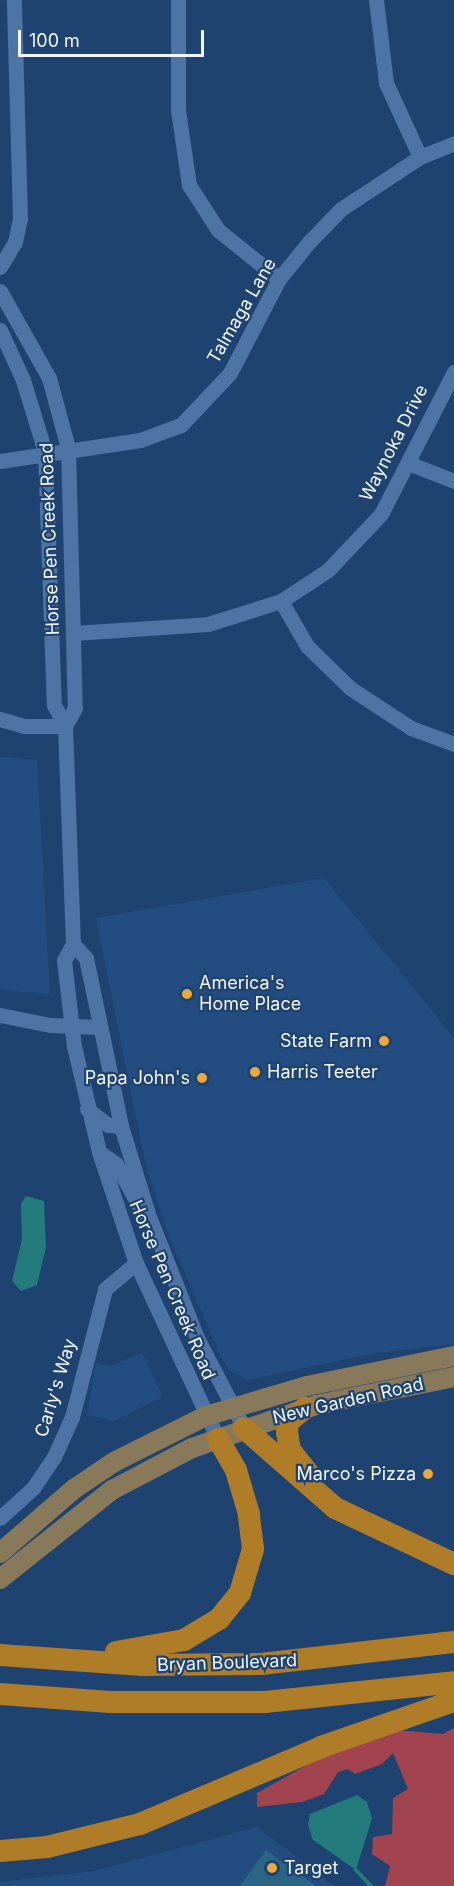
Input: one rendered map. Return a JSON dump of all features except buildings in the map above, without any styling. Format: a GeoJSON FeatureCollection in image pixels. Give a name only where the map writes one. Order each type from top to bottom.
{"type":"FeatureCollection","features":[{"type":"Feature","properties":{"kind":"highway"},"geometry":{"type":"LineString","coordinates":[[305,1408],[288,1422],[287,1437],[323,1497]]}},
{"type":"Feature","properties":{"kind":"highway"},"geometry":{"type":"LineString","coordinates":[[244,1428],[323,1497],[380,1533],[454,1564]]}},
{"type":"Feature","properties":{"kind":"highway"},"geometry":{"type":"LineString","coordinates":[[0,1653],[140,1651],[184,1640],[225,1613],[246,1582],[253,1548],[236,1470],[218,1438]]}},
{"type":"Feature","properties":{"kind":"highway","name":"Bryan Boulevard"},"geometry":{"type":"LineString","coordinates":[[0,1653],[143,1665],[240,1665],[454,1642]]}},
{"type":"Feature","properties":{"kind":"highway","name":"Bryan Boulevard"},"geometry":{"type":"LineString","coordinates":[[0,1694],[111,1702],[265,1702],[454,1682]]}},
{"type":"Feature","properties":{"kind":"highway"},"geometry":{"type":"LineString","coordinates":[[0,1851],[47,1847],[140,1824],[321,1747],[454,1701]]}},
{"type":"Feature","properties":{"kind":"main road","name":"New Garden Road"},"geometry":{"type":"LineString","coordinates":[[0,1553],[74,1489],[114,1462],[206,1416],[339,1378],[454,1356]]}},
{"type":"Feature","properties":{"kind":"main road","name":"New Garden Road"},"geometry":{"type":"LineString","coordinates":[[0,1579],[112,1490],[218,1438],[305,1408],[454,1377]]}},
{"type":"Feature","properties":{"kind":"street"},"geometry":{"type":"LineString","coordinates":[[0,267],[15,242],[20,219],[14,0]]}},
{"type":"Feature","properties":{"kind":"street"},"geometry":{"type":"LineString","coordinates":[[178,0],[180,141],[189,185],[218,230],[279,279]]}},
{"type":"Feature","properties":{"kind":"street"},"geometry":{"type":"LineString","coordinates":[[376,0],[386,83],[420,156]]}},
{"type":"Feature","properties":{"kind":"street","name":"Talmaga Lane"},"geometry":{"type":"LineString","coordinates":[[0,461],[68,448],[140,440],[181,425],[230,373],[279,279],[341,209],[420,156],[454,143]]}},
{"type":"Feature","properties":{"kind":"street","name":"Horse Pen Creek Road"},"geometry":{"type":"LineString","coordinates":[[0,291],[49,378],[68,448],[75,708],[65,726]]}},
{"type":"Feature","properties":{"kind":"street","name":"Horse Pen Creek Road"},"geometry":{"type":"LineString","coordinates":[[0,330],[23,380],[45,452],[54,705],[65,726],[73,944],[63,960],[71,1027],[87,1108],[99,1152],[136,1263],[218,1438]]}},
{"type":"Feature","properties":{"kind":"street","name":"Waynoka Drive"},"geometry":{"type":"LineString","coordinates":[[74,633],[208,624],[281,601],[328,570],[360,539],[381,514],[454,372]]}},
{"type":"Feature","properties":{"kind":"street"},"geometry":{"type":"LineString","coordinates":[[408,463],[454,481]]}},
{"type":"Feature","properties":{"kind":"street"},"geometry":{"type":"LineString","coordinates":[[281,601],[307,646],[350,688],[411,728],[454,744]]}},
{"type":"Feature","properties":{"kind":"street"},"geometry":{"type":"LineString","coordinates":[[0,719],[24,726],[65,726]]}},
{"type":"Feature","properties":{"kind":"street","name":"Horse Pen Creek Road"},"geometry":{"type":"LineString","coordinates":[[73,944],[86,958],[98,1027],[121,1126],[152,1225],[197,1338],[244,1428]]}},
{"type":"Feature","properties":{"kind":"street"},"geometry":{"type":"LineString","coordinates":[[0,1015],[71,1027],[98,1027]]}},
{"type":"Feature","properties":{"kind":"street"},"geometry":{"type":"LineString","coordinates":[[87,1108],[108,1125],[121,1126]]}},
{"type":"Feature","properties":{"kind":"street"},"geometry":{"type":"LineString","coordinates":[[99,1152],[116,1164],[128,1192],[152,1225]]}},
{"type":"Feature","properties":{"kind":"street","name":"Carly's Way"},"geometry":{"type":"LineString","coordinates":[[0,1518],[33,1488],[54,1457],[74,1411],[105,1289],[136,1263]]}},
{"type":"Feature","properties":{"kind":"shaded area"},"geometry":{"type":"Polygon","coordinates":[[[0,757],[37,760],[50,994],[0,990],[0,757]]]}},
{"type":"Feature","properties":{"kind":"shaded area"},"geometry":{"type":"Polygon","coordinates":[[[324,878],[454,1038],[454,1344],[370,1354],[248,1380],[229,1370],[221,1357],[168,1234],[146,1166],[96,918],[324,878]]]}},
{"type":"Feature","properties":{"kind":"shaded area"},"geometry":{"type":"Polygon","coordinates":[[[26,1196],[44,1201],[46,1247],[37,1285],[21,1291],[12,1281],[22,1239],[21,1204],[26,1196]]]}},
{"type":"Feature","properties":{"kind":"shaded area"},"geometry":{"type":"Polygon","coordinates":[[[142,1353],[163,1397],[113,1421],[87,1414],[96,1363],[111,1366],[142,1353]]]}},
{"type":"Feature","properties":{"kind":"shaded area"},"geometry":{"type":"Polygon","coordinates":[[[454,1728],[454,1886],[385,1886],[390,1866],[372,1854],[373,1837],[392,1834],[393,1798],[408,1789],[393,1753],[382,1764],[355,1774],[348,1769],[338,1772],[324,1794],[302,1802],[257,1807],[257,1793],[325,1755],[396,1730],[443,1734],[454,1728]]]}},
{"type":"Feature","properties":{"kind":"shaded area"},"geometry":{"type":"Polygon","coordinates":[[[357,1795],[367,1802],[372,1818],[356,1870],[313,1840],[308,1825],[310,1814],[357,1795]]]}},
{"type":"Feature","properties":{"kind":"shaded area"},"geometry":{"type":"Polygon","coordinates":[[[257,1827],[334,1886],[0,1886],[0,1882],[94,1871],[257,1827]]]}},
{"type":"Feature","properties":{"kind":"waterway"},"geometry":{"type":"LineString","coordinates":[[356,1870],[371,1886]]}},
{"type":"Feature","properties":{"kind":"place","name":"America's Home Place"},"geometry":{"type":"Point","coordinates":[187,994]}},
{"type":"Feature","properties":{"kind":"place","name":"State Farm"},"geometry":{"type":"Point","coordinates":[384,1041]}},
{"type":"Feature","properties":{"kind":"place","name":"Harris Teeter"},"geometry":{"type":"Point","coordinates":[255,1072]}},
{"type":"Feature","properties":{"kind":"place","name":"Papa John's"},"geometry":{"type":"Point","coordinates":[202,1078]}},
{"type":"Feature","properties":{"kind":"place","name":"Marco's Pizza"},"geometry":{"type":"Point","coordinates":[428,1474]}},
{"type":"Feature","properties":{"kind":"place","name":"Target"},"geometry":{"type":"Point","coordinates":[272,1868]}}]}
